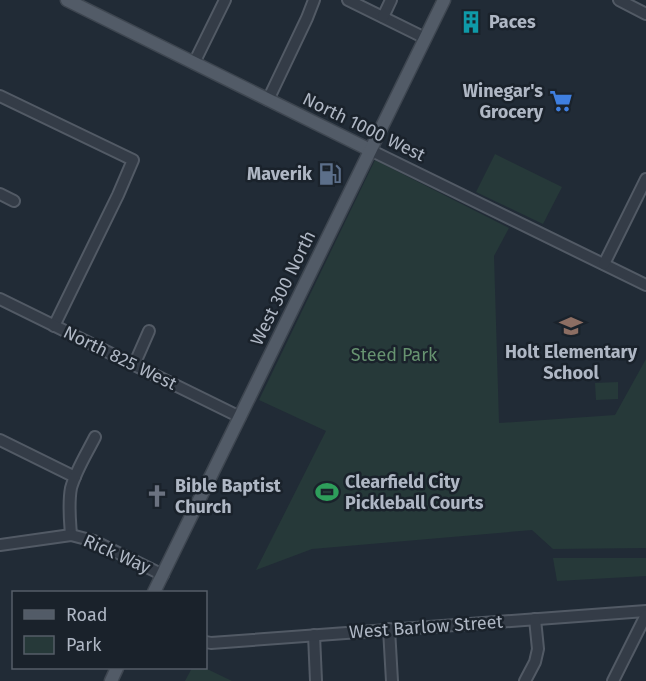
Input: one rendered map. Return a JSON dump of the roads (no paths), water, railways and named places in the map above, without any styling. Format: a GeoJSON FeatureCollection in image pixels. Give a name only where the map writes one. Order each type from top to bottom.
{"type":"FeatureCollection","features":[{"type":"Feature","properties":{"kind":"main road","name":"North 1000 West"},"geometry":{"type":"LineString","coordinates":[[67,0],[370,150]]}},
{"type":"Feature","properties":{"kind":"main road","name":"West 300 North"},"geometry":{"type":"LineString","coordinates":[[155,591],[444,0]]}},
{"type":"Feature","properties":{"kind":"street"},"geometry":{"type":"LineString","coordinates":[[194,63],[225,0]]}},
{"type":"Feature","properties":{"kind":"street"},"geometry":{"type":"LineString","coordinates":[[268,100],[314,0]]}},
{"type":"Feature","properties":{"kind":"street"},"geometry":{"type":"LineString","coordinates":[[348,0],[425,38]]}},
{"type":"Feature","properties":{"kind":"street"},"geometry":{"type":"LineString","coordinates":[[383,17],[391,0]]}},
{"type":"Feature","properties":{"kind":"street"},"geometry":{"type":"LineString","coordinates":[[619,0],[646,14]]}},
{"type":"Feature","properties":{"kind":"street"},"geometry":{"type":"LineString","coordinates":[[0,96],[133,159],[118,195],[54,326]]}},
{"type":"Feature","properties":{"kind":"street","name":"North 1000 West"},"geometry":{"type":"LineString","coordinates":[[370,150],[646,285]]}},
{"type":"Feature","properties":{"kind":"street"},"geometry":{"type":"LineString","coordinates":[[604,264],[646,179]]}},
{"type":"Feature","properties":{"kind":"street"},"geometry":{"type":"LineString","coordinates":[[0,194],[14,201]]}},
{"type":"Feature","properties":{"kind":"street","name":"North 825 West"},"geometry":{"type":"LineString","coordinates":[[0,299],[240,417]]}},
{"type":"Feature","properties":{"kind":"street"},"geometry":{"type":"LineString","coordinates":[[134,365],[150,331]]}},
{"type":"Feature","properties":{"kind":"street"},"geometry":{"type":"LineString","coordinates":[[71,535],[69,504],[71,489],[95,437]]}},
{"type":"Feature","properties":{"kind":"street"},"geometry":{"type":"LineString","coordinates":[[0,440],[75,477]]}},
{"type":"Feature","properties":{"kind":"street","name":"Rick Way"},"geometry":{"type":"LineString","coordinates":[[0,545],[71,535],[94,541],[163,575]]}},
{"type":"Feature","properties":{"kind":"street"},"geometry":{"type":"LineString","coordinates":[[614,681],[646,613]]}},
{"type":"Feature","properties":{"kind":"street","name":"West Barlow Street"},"geometry":{"type":"LineString","coordinates":[[207,642],[646,613]]}},
{"type":"Feature","properties":{"kind":"street"},"geometry":{"type":"LineString","coordinates":[[525,681],[535,662],[538,649],[535,619]]}},
{"type":"Feature","properties":{"kind":"street"},"geometry":{"type":"LineString","coordinates":[[389,630],[392,681]]}},
{"type":"Feature","properties":{"kind":"street"},"geometry":{"type":"LineString","coordinates":[[314,635],[316,681]]}},
{"type":"Feature","properties":{"kind":"place","name":"Paces"},"geometry":{"type":"Point","coordinates":[471,22]}},
{"type":"Feature","properties":{"kind":"place","name":"Winegar's Grocery"},"geometry":{"type":"Point","coordinates":[561,101]}},
{"type":"Feature","properties":{"kind":"place","name":"Maverik"},"geometry":{"type":"Point","coordinates":[330,174]}},
{"type":"Feature","properties":{"kind":"place","name":"Holt Elementary School"},"geometry":{"type":"Point","coordinates":[571,326]}},
{"type":"Feature","properties":{"kind":"place","name":"Clearfield City Pickleball Courts"},"geometry":{"type":"Point","coordinates":[327,492]}},
{"type":"Feature","properties":{"kind":"place","name":"Bible Baptist Church"},"geometry":{"type":"Point","coordinates":[157,496]}},
{"type":"Feature","properties":{"kind":"park label","name":"Steed Park"},"geometry":{"type":"Point","coordinates":[394,355]}}]}
